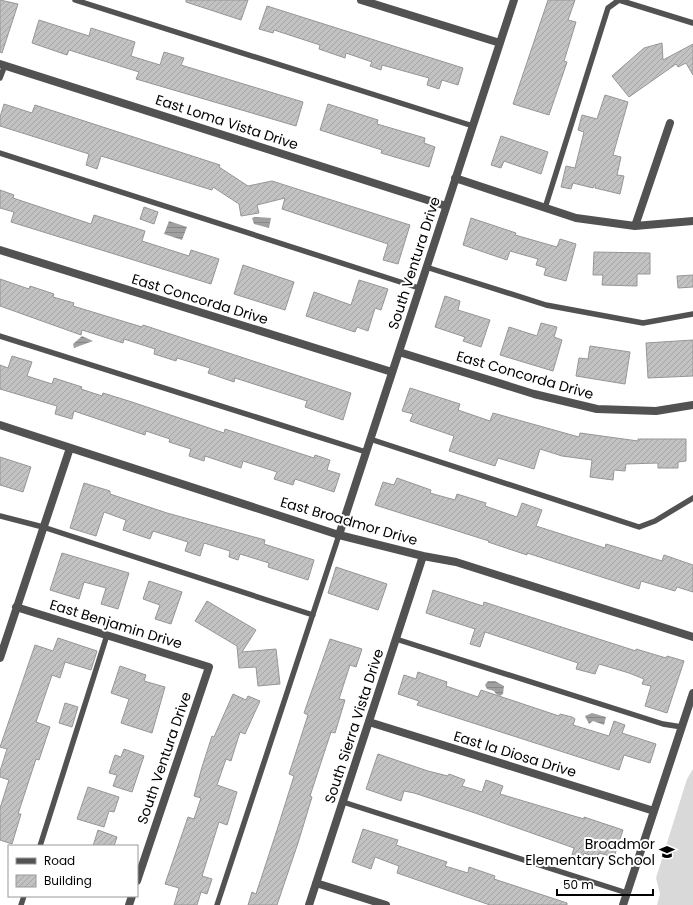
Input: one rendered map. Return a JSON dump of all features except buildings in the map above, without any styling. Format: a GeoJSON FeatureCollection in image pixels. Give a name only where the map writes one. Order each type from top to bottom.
{"type":"FeatureCollection","features":[{"type":"Feature","properties":{"kind":"street"},"geometry":{"type":"LineString","coordinates":[[361,0],[500,43]]}},
{"type":"Feature","properties":{"kind":"street","name":"South Ventura Drive"},"geometry":{"type":"LineString","coordinates":[[339,535],[514,0]]}},
{"type":"Feature","properties":{"kind":"street","name":"East Loma Vista Drive"},"geometry":{"type":"LineString","coordinates":[[2,64],[446,206]]}},
{"type":"Feature","properties":{"kind":"street"},"geometry":{"type":"LineString","coordinates":[[635,226],[670,123]]}},
{"type":"Feature","properties":{"kind":"street"},"geometry":{"type":"LineString","coordinates":[[455,178],[576,218],[635,226],[693,221]]}},
{"type":"Feature","properties":{"kind":"street","name":"East Concorda Drive"},"geometry":{"type":"LineString","coordinates":[[0,250],[392,372]]}},
{"type":"Feature","properties":{"kind":"street","name":"East Concorda Drive"},"geometry":{"type":"LineString","coordinates":[[399,352],[534,394],[597,409],[656,411],[693,405]]}},
{"type":"Feature","properties":{"kind":"street","name":"East Broadmor Drive"},"geometry":{"type":"LineString","coordinates":[[0,425],[339,535],[423,556],[456,562],[693,637]]}},
{"type":"Feature","properties":{"kind":"street"},"geometry":{"type":"LineString","coordinates":[[0,658],[70,448]]}},
{"type":"Feature","properties":{"kind":"street","name":"South Sierra Vista Drive"},"geometry":{"type":"LineString","coordinates":[[309,905],[423,556]]}},
{"type":"Feature","properties":{"kind":"street","name":"East Benjamin Drive"},"geometry":{"type":"LineString","coordinates":[[16,607],[209,667]]}},
{"type":"Feature","properties":{"kind":"street","name":"South Ventura Drive"},"geometry":{"type":"LineString","coordinates":[[138,878],[209,667]]}},
{"type":"Feature","properties":{"kind":"street"},"geometry":{"type":"LineString","coordinates":[[623,905],[693,693]]}},
{"type":"Feature","properties":{"kind":"street","name":"East la Diosa Drive"},"geometry":{"type":"LineString","coordinates":[[369,722],[654,811]]}},
{"type":"Feature","properties":{"kind":"street"},"geometry":{"type":"LineString","coordinates":[[316,883],[386,905]]}},
{"type":"Feature","properties":{"kind":"lane"},"geometry":{"type":"LineString","coordinates":[[75,0],[473,126]]}},
{"type":"Feature","properties":{"kind":"lane"},"geometry":{"type":"LineString","coordinates":[[545,208],[608,8],[619,0],[693,23]]}},
{"type":"Feature","properties":{"kind":"lane"},"geometry":{"type":"LineString","coordinates":[[0,78],[2,64]]}},
{"type":"Feature","properties":{"kind":"lane"},"geometry":{"type":"LineString","coordinates":[[0,153],[419,288]]}},
{"type":"Feature","properties":{"kind":"lane"},"geometry":{"type":"LineString","coordinates":[[426,267],[546,305],[643,323],[693,314]]}},
{"type":"Feature","properties":{"kind":"lane"},"geometry":{"type":"LineString","coordinates":[[0,336],[366,452]]}},
{"type":"Feature","properties":{"kind":"lane"},"geometry":{"type":"LineString","coordinates":[[370,440],[638,527],[655,521],[693,498]]}},
{"type":"Feature","properties":{"kind":"lane"},"geometry":{"type":"LineString","coordinates":[[0,516],[43,527],[313,614]]}},
{"type":"Feature","properties":{"kind":"lane"},"geometry":{"type":"LineString","coordinates":[[217,905],[339,535]]}},
{"type":"Feature","properties":{"kind":"lane"},"geometry":{"type":"LineString","coordinates":[[40,845],[107,635]]}},
{"type":"Feature","properties":{"kind":"lane"},"geometry":{"type":"LineString","coordinates":[[396,639],[663,724],[682,727]]}},
{"type":"Feature","properties":{"kind":"lane"},"geometry":{"type":"LineString","coordinates":[[343,802],[627,893]]}},
{"type":"Feature","properties":{"kind":"shaded area"},"geometry":{"type":"Polygon","coordinates":[[[252,218],[271,218],[269,228],[254,224],[252,218]]]}},
{"type":"Feature","properties":{"kind":"shaded area"},"geometry":{"type":"Polygon","coordinates":[[[169,221],[187,227],[182,240],[164,234],[169,221]]]}},
{"type":"Feature","properties":{"kind":"shaded area"},"geometry":{"type":"Polygon","coordinates":[[[82,336],[93,341],[74,348],[73,344],[82,336]]]}},
{"type":"Feature","properties":{"kind":"shaded area"},"geometry":{"type":"Polygon","coordinates":[[[488,681],[495,681],[504,686],[503,694],[500,696],[494,691],[487,689],[485,685],[488,681]]]}},
{"type":"Feature","properties":{"kind":"shaded area"},"geometry":{"type":"Polygon","coordinates":[[[592,713],[606,717],[604,725],[593,721],[589,724],[585,716],[592,713]]]}},
{"type":"Feature","properties":{"kind":"shaded area"},"geometry":{"type":"Polygon","coordinates":[[[693,769],[693,905],[657,905],[660,894],[656,878],[687,779],[693,769]]]}},
{"type":"Feature","properties":{"kind":"place","name":"Broadmor Elementary School"},"geometry":{"type":"Point","coordinates":[667,852]}}]}
